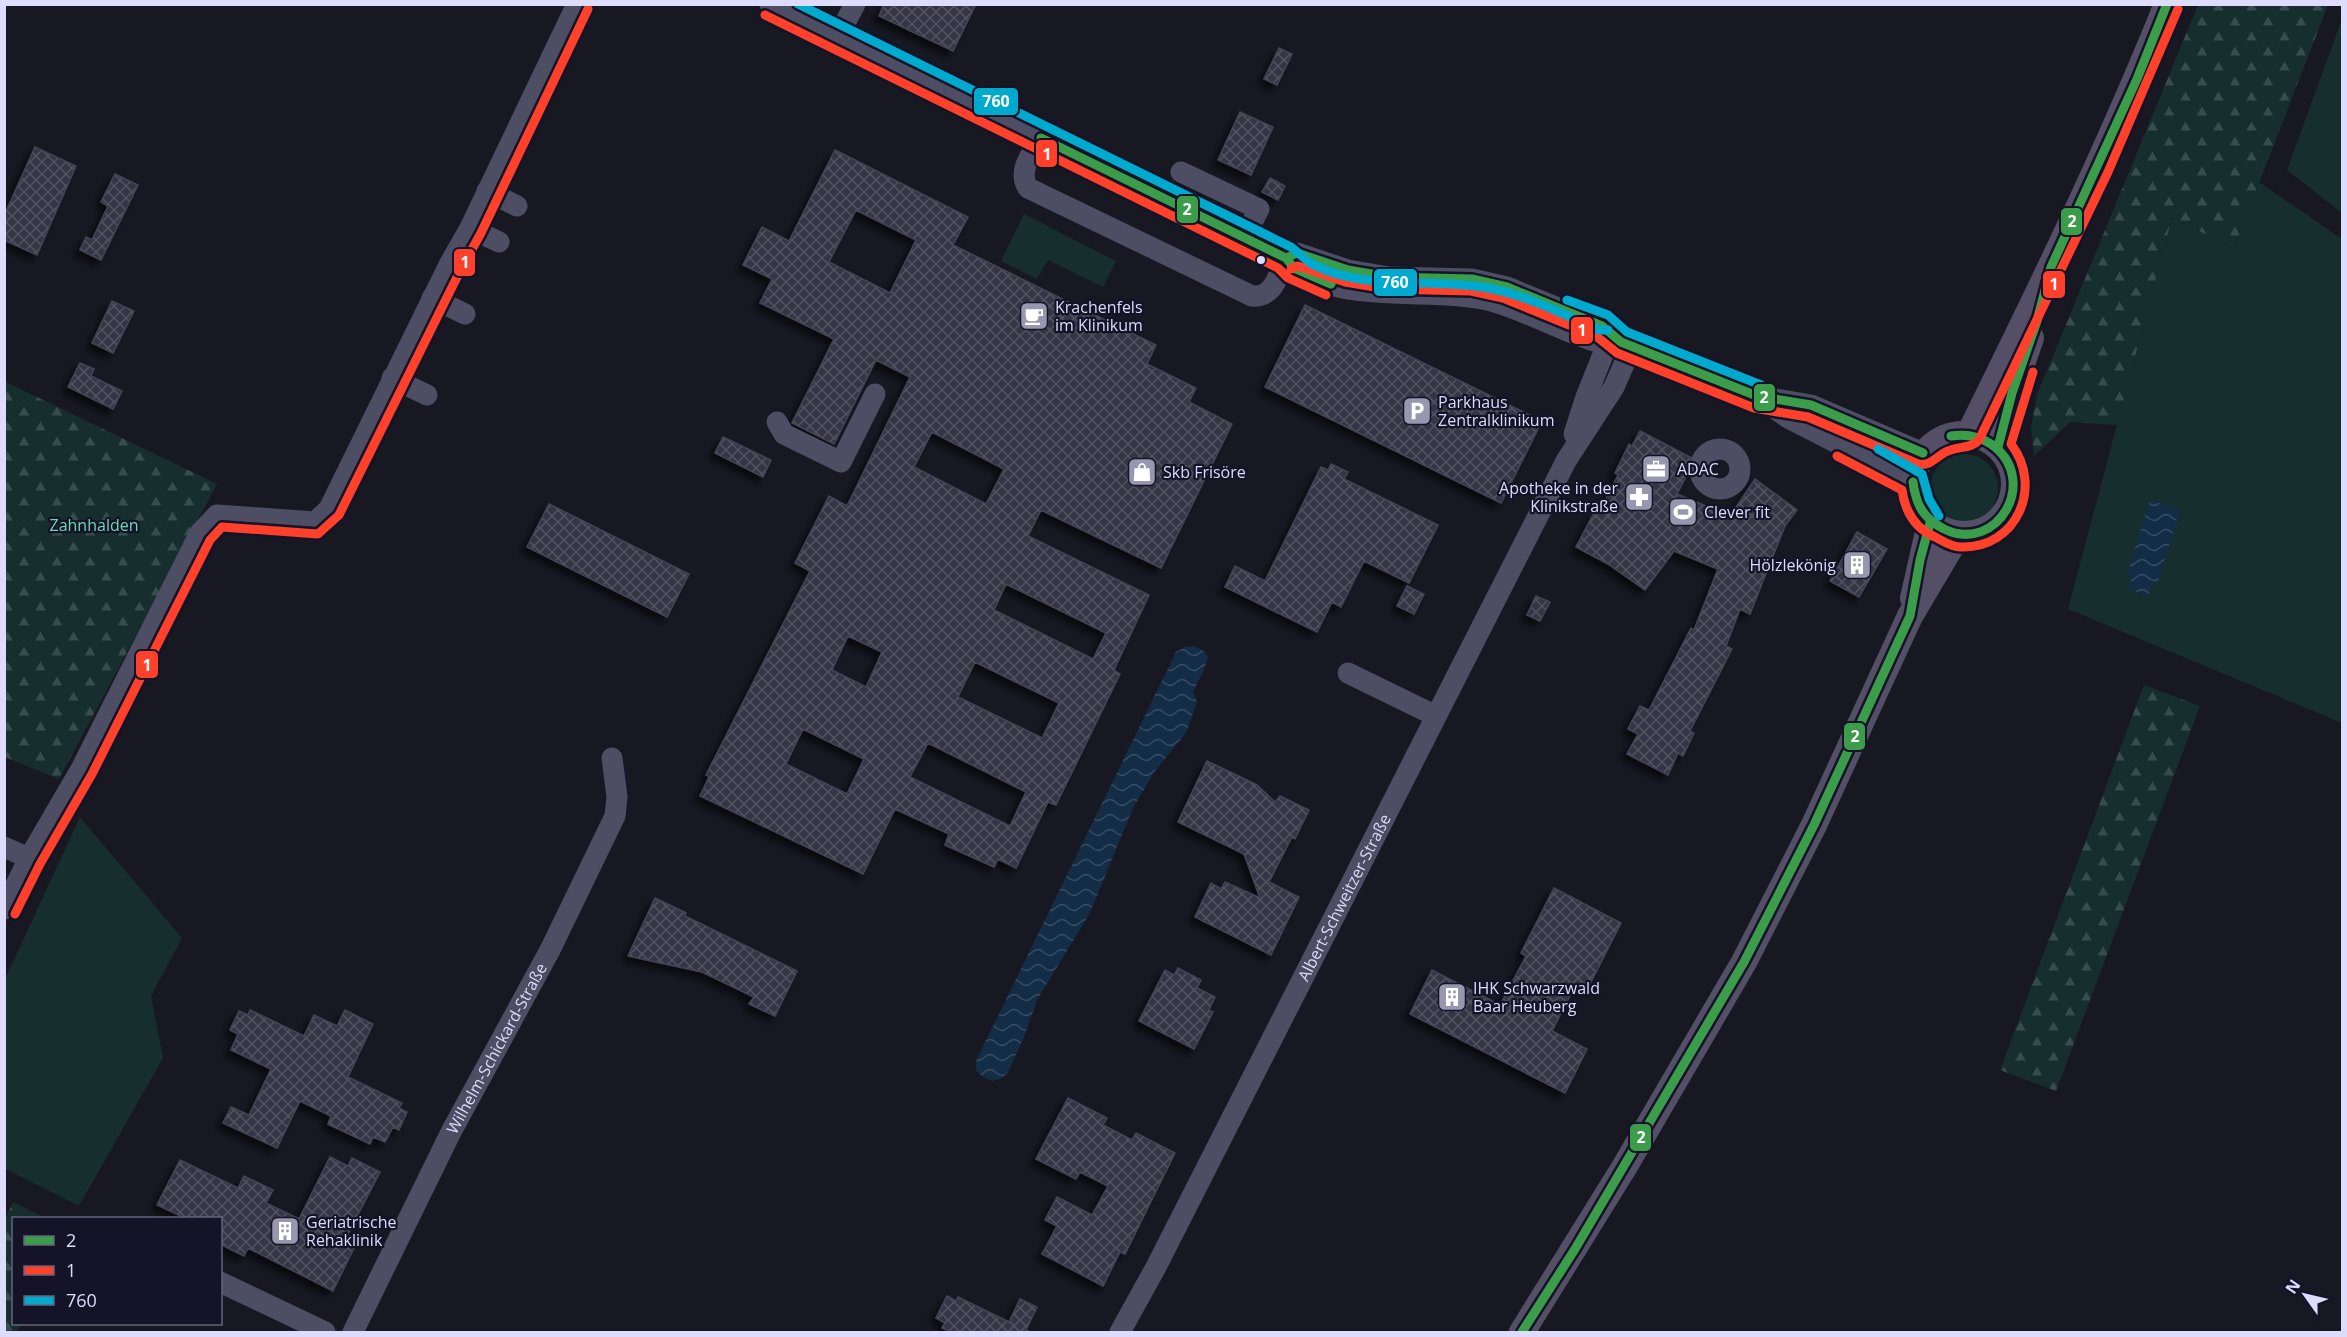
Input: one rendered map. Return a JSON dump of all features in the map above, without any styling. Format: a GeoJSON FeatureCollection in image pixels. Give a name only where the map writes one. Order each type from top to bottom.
{"type":"FeatureCollection","features":[{"type":"Feature","properties":{"kind":"main road"},"geometry":{"type":"LineString","coordinates":[[1969,434],[2052,267],[2137,79],[2167,4]]}},
{"type":"Feature","properties":{"kind":"main road"},"geometry":{"type":"LineString","coordinates":[[1998,447],[2012,393],[2037,321],[2052,267]]}},
{"type":"Feature","properties":{"kind":"main road"},"geometry":{"type":"LineString","coordinates":[[1969,434],[1998,447],[2008,459],[2014,474],[2014,490],[2010,505],[2001,518],[1989,528],[1974,534],[1959,535],[1930,523],[1920,511],[1914,497],[1913,482],[1916,467],[1923,453],[1936,442],[1952,435],[1969,434]]}},
{"type":"Feature","properties":{"kind":"main road"},"geometry":{"type":"LineString","coordinates":[[1910,616],[1920,560],[1930,523]]}},
{"type":"Feature","properties":{"kind":"main road"},"geometry":{"type":"LineString","coordinates":[[1522,1332],[1625,1166],[1744,962],[1814,825],[1910,616],[1959,535]]}},
{"type":"Feature","properties":{"kind":"street"},"geometry":{"type":"LineString","coordinates":[[4,909],[29,858],[81,769],[200,533],[218,515],[315,522],[328,509],[432,298],[470,228],[577,4]]}},
{"type":"Feature","properties":{"kind":"street"},"geometry":{"type":"LineString","coordinates":[[770,4],[1286,258]]}},
{"type":"Feature","properties":{"kind":"street"},"geometry":{"type":"LineString","coordinates":[[837,38],[855,4]]}},
{"type":"Feature","properties":{"kind":"street"},"geometry":{"type":"LineString","coordinates":[[1041,138],[1024,171],[1023,180],[1028,188],[1252,296],[1262,297],[1269,291],[1286,258],[1297,253],[1339,268],[1369,274],[1389,277],[1472,279],[1507,287],[1602,326],[1620,343],[1757,396],[1811,405],[1923,453]]}},
{"type":"Feature","properties":{"kind":"street"},"geometry":{"type":"LineString","coordinates":[[1181,171],[1259,209],[1244,237]]}},
{"type":"Feature","properties":{"kind":"street"},"geometry":{"type":"LineString","coordinates":[[488,191],[517,206]]}},
{"type":"Feature","properties":{"kind":"street"},"geometry":{"type":"LineString","coordinates":[[470,228],[499,242]]}},
{"type":"Feature","properties":{"kind":"street"},"geometry":{"type":"LineString","coordinates":[[432,298],[465,314]]}},
{"type":"Feature","properties":{"kind":"street","name":"Albert-Schweitzer-Straße"},"geometry":{"type":"LineString","coordinates":[[1120,1332],[1156,1268],[1566,461],[1586,398],[1620,343]]}},
{"type":"Feature","properties":{"kind":"street"},"geometry":{"type":"LineString","coordinates":[[392,378],[427,395]]}},
{"type":"Feature","properties":{"kind":"street"},"geometry":{"type":"LineString","coordinates":[[777,422],[784,434],[841,462],[875,394]]}},
{"type":"Feature","properties":{"kind":"street"},"geometry":{"type":"LineString","coordinates":[[1757,396],[1788,418],[1913,482]]}},
{"type":"Feature","properties":{"kind":"street"},"geometry":{"type":"LineString","coordinates":[[1348,673],[1436,716]]}},
{"type":"Feature","properties":{"kind":"street","name":"Wilhelm-Schickard-Straße"},"geometry":{"type":"LineString","coordinates":[[353,1332],[451,1132],[550,950],[615,816],[617,797],[612,758]]}},
{"type":"Feature","properties":{"kind":"street"},"geometry":{"type":"LineString","coordinates":[[4,847],[29,858]]}},
{"type":"Feature","properties":{"kind":"street"},"geometry":{"type":"LineString","coordinates":[[222,1283],[325,1332]]}},
{"type":"Feature","properties":{"kind":"green space"},"geometry":{"type":"Polygon","coordinates":[[[2198,5],[2328,5],[2234,248],[2172,218],[2117,425],[2070,422],[2034,456],[2031,428],[2037,395],[2198,5]]]}},
{"type":"Feature","properties":{"kind":"green space"},"geometry":{"type":"Polygon","coordinates":[[[2342,19],[2342,213],[2287,170],[2342,19]]]}},
{"type":"Feature","properties":{"kind":"green space"},"geometry":{"type":"Polygon","coordinates":[[[2259,182],[2342,239],[2342,723],[2068,609],[2172,218],[2234,248],[2259,182]]]}},
{"type":"Feature","properties":{"kind":"green space"},"geometry":{"type":"Polygon","coordinates":[[[1024,214],[1116,261],[1103,287],[1048,260],[1037,279],[1001,261],[1024,214]]]}},
{"type":"Feature","properties":{"kind":"green space","name":"Zahnhalden"},"geometry":{"type":"Polygon","coordinates":[[[4,381],[217,484],[59,779],[5,757],[4,381]]]}},
{"type":"Feature","properties":{"kind":"green space"},"geometry":{"type":"Polygon","coordinates":[[[1964,454],[1977,457],[1988,464],[1995,475],[1998,488],[1995,501],[1988,512],[1977,519],[1964,522],[1951,519],[1940,512],[1933,501],[1930,488],[1933,475],[1940,464],[1951,457],[1964,454]]]}},
{"type":"Feature","properties":{"kind":"green space"},"geometry":{"type":"Polygon","coordinates":[[[2144,685],[2200,706],[2056,1091],[2000,1070],[2144,685]]]}},
{"type":"Feature","properties":{"kind":"green space"},"geometry":{"type":"Polygon","coordinates":[[[80,817],[182,938],[151,996],[163,1058],[79,1206],[5,1169],[5,979],[80,817]]]}},
{"type":"Feature","properties":{"kind":"green space"},"geometry":{"type":"Polygon","coordinates":[[[13,1202],[43,1217],[12,1217],[12,1325],[20,1325],[16,1332],[5,1332],[5,1219],[13,1202]]]}},
{"type":"Feature","properties":{"kind":"water"},"geometry":{"type":"Polygon","coordinates":[[[2150,500],[2180,510],[2157,584],[2152,583],[2148,596],[2128,590],[2132,577],[2127,575],[2150,500]]]}},
{"type":"Feature","properties":{"kind":"water"},"geometry":{"type":"Polygon","coordinates":[[[1194,646],[1208,656],[1204,670],[1193,691],[1197,702],[1186,733],[1155,771],[1133,808],[1090,913],[1037,1000],[1008,1072],[1002,1078],[993,1081],[983,1077],[976,1070],[976,1061],[1176,652],[1185,647],[1194,646]]]}},
{"type":"Feature","properties":{"kind":"building"},"geometry":{"type":"Polygon","coordinates":[[[884,4],[976,4],[953,51],[879,16],[884,4]]]}},
{"type":"Feature","properties":{"kind":"building"},"geometry":{"type":"Polygon","coordinates":[[[1279,48],[1292,54],[1277,85],[1264,79],[1279,48]]]}},
{"type":"Feature","properties":{"kind":"building"},"geometry":{"type":"Polygon","coordinates":[[[1240,112],[1273,127],[1251,175],[1218,160],[1240,112]]]}},
{"type":"Feature","properties":{"kind":"building"},"geometry":{"type":"Polygon","coordinates":[[[35,147],[76,166],[37,255],[4,240],[4,216],[35,147]]]}},
{"type":"Feature","properties":{"kind":"building"},"geometry":{"type":"Polygon","coordinates":[[[835,150],[968,217],[953,245],[1156,345],[1147,364],[1196,388],[1189,402],[1232,424],[1161,568],[1041,510],[1028,536],[1149,595],[1114,670],[1120,674],[1056,805],[1048,802],[1016,868],[998,859],[994,867],[945,845],[949,834],[895,809],[863,874],[700,796],[709,777],[706,775],[810,571],[795,563],[829,496],[847,506],[910,377],[876,360],[834,444],[792,423],[834,339],[760,303],[772,279],[743,265],[762,227],[789,241],[835,150]],[[856,210],[829,262],[890,293],[916,240],[856,210]],[[932,432],[914,467],[986,504],[1004,469],[932,432]],[[1006,584],[994,610],[1093,659],[1106,633],[1006,584]],[[848,636],[832,670],[866,687],[882,652],[848,636]],[[975,662],[958,697],[1042,738],[1059,703],[975,662]],[[803,729],[786,764],[847,794],[864,759],[803,729]],[[928,743],[910,777],[1010,826],[1026,792],[928,743]]]}},
{"type":"Feature","properties":{"kind":"building"},"geometry":{"type":"Polygon","coordinates":[[[115,174],[138,185],[101,260],[80,250],[86,237],[92,240],[108,206],[101,202],[115,174]]]}},
{"type":"Feature","properties":{"kind":"building"},"geometry":{"type":"Polygon","coordinates":[[[1270,178],[1285,186],[1278,200],[1262,192],[1270,178]]]}},
{"type":"Feature","properties":{"kind":"building"},"geometry":{"type":"Polygon","coordinates":[[[112,301],[134,311],[113,353],[92,343],[112,301]]]}},
{"type":"Feature","properties":{"kind":"building","name":"Parkhaus Zentralklinikum"},"geometry":{"type":"Polygon","coordinates":[[[1305,305],[1542,421],[1501,503],[1265,387],[1305,305]]]}},
{"type":"Feature","properties":{"kind":"building"},"geometry":{"type":"Polygon","coordinates":[[[80,363],[94,369],[91,376],[122,391],[113,409],[68,387],[80,363]]]}},
{"type":"Feature","properties":{"kind":"building"},"geometry":{"type":"Polygon","coordinates":[[[1640,431],[1692,458],[1685,471],[1688,473],[1677,494],[1730,516],[1755,479],[1797,510],[1785,526],[1750,614],[1740,609],[1726,646],[1732,649],[1690,731],[1694,733],[1683,756],[1678,753],[1668,775],[1627,754],[1638,734],[1628,729],[1640,706],[1649,710],[1691,628],[1694,630],[1718,569],[1674,551],[1645,590],[1608,564],[1576,547],[1594,513],[1598,515],[1618,475],[1615,473],[1629,444],[1632,446],[1640,431]]]}},
{"type":"Feature","properties":{"kind":"building"},"geometry":{"type":"Polygon","coordinates":[[[723,437],[771,460],[763,477],[715,453],[723,437]]]}},
{"type":"Feature","properties":{"kind":"building"},"geometry":{"type":"Polygon","coordinates":[[[1331,464],[1348,472],[1344,479],[1438,525],[1409,583],[1364,561],[1341,607],[1332,602],[1317,632],[1225,587],[1235,566],[1265,581],[1321,467],[1328,470],[1331,464]]]}},
{"type":"Feature","properties":{"kind":"building"},"geometry":{"type":"Polygon","coordinates":[[[549,504],[689,574],[667,617],[527,547],[549,504]]]}},
{"type":"Feature","properties":{"kind":"building","name":"Hölzlekönig"},"geometry":{"type":"Polygon","coordinates":[[[1857,532],[1887,549],[1859,597],[1830,581],[1857,532]]]}},
{"type":"Feature","properties":{"kind":"building"},"geometry":{"type":"Polygon","coordinates":[[[1407,586],[1424,594],[1414,614],[1397,606],[1407,586]]]}},
{"type":"Feature","properties":{"kind":"building"},"geometry":{"type":"Polygon","coordinates":[[[1536,596],[1550,602],[1540,621],[1527,615],[1536,596]]]}},
{"type":"Feature","properties":{"kind":"building"},"geometry":{"type":"Polygon","coordinates":[[[1207,761],[1257,785],[1275,802],[1280,796],[1309,810],[1295,839],[1292,837],[1269,882],[1299,897],[1271,955],[1195,917],[1211,883],[1221,889],[1225,882],[1260,898],[1244,854],[1178,822],[1207,761]]]}},
{"type":"Feature","properties":{"kind":"building","name":"IHK Schwarzwald Baar Heuberg"},"geometry":{"type":"Polygon","coordinates":[[[1554,888],[1621,923],[1587,990],[1576,984],[1552,1031],[1587,1049],[1565,1093],[1410,1014],[1432,970],[1500,1005],[1526,956],[1521,953],[1554,888]]]}},
{"type":"Feature","properties":{"kind":"building"},"geometry":{"type":"Polygon","coordinates":[[[655,898],[686,913],[685,916],[797,971],[775,1016],[749,1004],[754,997],[702,972],[628,956],[655,898]]]}},
{"type":"Feature","properties":{"kind":"building"},"geometry":{"type":"Polygon","coordinates":[[[1178,968],[1201,980],[1197,988],[1215,997],[1209,1010],[1213,1012],[1194,1049],[1139,1021],[1165,970],[1174,975],[1178,968]]]}},
{"type":"Feature","properties":{"kind":"building"},"geometry":{"type":"Polygon","coordinates":[[[250,1010],[304,1036],[314,1015],[337,1026],[345,1010],[373,1024],[348,1077],[402,1103],[399,1108],[407,1112],[399,1130],[393,1127],[385,1142],[373,1137],[370,1144],[328,1124],[331,1116],[300,1101],[277,1148],[223,1123],[231,1107],[249,1115],[271,1069],[231,1050],[238,1034],[230,1030],[239,1011],[248,1015],[250,1010]]]}},
{"type":"Feature","properties":{"kind":"building"},"geometry":{"type":"Polygon","coordinates":[[[1068,1098],[1107,1118],[1103,1125],[1132,1140],[1136,1133],[1175,1153],[1125,1254],[1120,1252],[1103,1286],[1042,1254],[1057,1226],[1045,1220],[1057,1197],[1092,1215],[1108,1186],[1080,1172],[1076,1179],[1036,1159],[1068,1098]]]}},
{"type":"Feature","properties":{"kind":"building","name":"Geriatrische Rehaklinik"},"geometry":{"type":"Polygon","coordinates":[[[330,1157],[348,1166],[352,1158],[380,1172],[345,1240],[355,1246],[333,1291],[248,1248],[244,1256],[222,1245],[222,1217],[183,1217],[157,1205],[180,1160],[238,1188],[244,1176],[273,1190],[266,1203],[299,1219],[330,1157]]]}},
{"type":"Feature","properties":{"kind":"building"},"geometry":{"type":"Polygon","coordinates":[[[947,1296],[956,1301],[958,1297],[1009,1322],[1020,1299],[1037,1307],[1026,1330],[1030,1332],[951,1332],[942,1328],[945,1323],[936,1318],[947,1296]]]}},
{"type":"Feature","properties":{"kind":"transit line","name":"760"},"geometry":{"type":"LineString","coordinates":[[798,4],[1291,247],[1312,264],[1332,273],[1376,281],[1488,288],[1530,300],[1599,330],[1608,330]]}},
{"type":"Feature","properties":{"kind":"transit line","name":"2"},"geometry":{"type":"LineString","coordinates":[[1998,447],[2012,393],[2037,321],[2051,267],[2137,79],[2167,4]]}},
{"type":"Feature","properties":{"kind":"transit line","name":"1"},"geometry":{"type":"LineString","coordinates":[[15,914],[40,864],[92,774],[210,540],[222,527],[318,534],[339,515],[481,233],[588,9]]}},
{"type":"Feature","properties":{"kind":"transit line","name":"1"},"geometry":{"type":"LineString","coordinates":[[1291,269],[1298,266],[1345,282],[1387,289],[1471,291],[1503,298],[1596,336],[1617,353],[1754,408],[1808,417],[1918,464],[1927,464],[1952,449],[1972,445],[1979,440],[2108,172],[2178,9]]}},
{"type":"Feature","properties":{"kind":"transit line","name":"1"},"geometry":{"type":"LineString","coordinates":[[765,15],[1278,268],[1288,278],[1326,295]]}},
{"type":"Feature","properties":{"kind":"transit line","name":"2"},"geometry":{"type":"LineString","coordinates":[[1041,138],[1286,258],[1294,268],[1331,284]]}},
{"type":"Feature","properties":{"kind":"transit line","name":"2"},"geometry":{"type":"LineString","coordinates":[[1286,258],[1297,253],[1348,270],[1389,277],[1472,279],[1507,287],[1602,326],[1621,342],[1757,396],[1811,405],[1923,453]]}},
{"type":"Feature","properties":{"kind":"transit line","name":"760"},"geometry":{"type":"LineString","coordinates":[[1567,300],[1608,315],[1627,332],[1761,385]]}},
{"type":"Feature","properties":{"kind":"transit line","name":"1"},"geometry":{"type":"LineString","coordinates":[[1837,456],[1902,490],[1905,505],[1916,524],[1947,544],[1961,547],[1980,545],[1997,538],[2010,527],[2019,512],[2024,496],[2025,479],[2021,461],[2011,444],[2033,372]]}},
{"type":"Feature","properties":{"kind":"transit line","name":"2"},"geometry":{"type":"LineString","coordinates":[[1913,482],[1916,498],[1922,510],[1944,529],[1964,534],[1981,532],[1996,523],[2006,509],[2012,493],[2012,476],[2006,459],[1991,444],[1982,439],[1951,436]]}},
{"type":"Feature","properties":{"kind":"transit line","name":"760"},"geometry":{"type":"LineString","coordinates":[[1878,449],[1922,474],[1929,499],[1939,516]]}},
{"type":"Feature","properties":{"kind":"transit line","name":"2"},"geometry":{"type":"LineString","coordinates":[[1522,1332],[1575,1249],[1744,962],[1814,825],[1910,616],[1920,560],[1930,523]]}},
{"type":"Feature","properties":{"kind":"place","name":"Krachenfels im Klinikum"},"geometry":{"type":"Point","coordinates":[1034,316]}},
{"type":"Feature","properties":{"kind":"place","name":"Parkhaus Zentralklinikum"},"geometry":{"type":"Point","coordinates":[1417,411]}},
{"type":"Feature","properties":{"kind":"place","name":"ADAC"},"geometry":{"type":"Point","coordinates":[1656,469]}},
{"type":"Feature","properties":{"kind":"place","name":"Skb Frisöre"},"geometry":{"type":"Point","coordinates":[1142,472]}},
{"type":"Feature","properties":{"kind":"place","name":"Apotheke in der Klinikstraße"},"geometry":{"type":"Point","coordinates":[1639,497]}},
{"type":"Feature","properties":{"kind":"place","name":"Clever fit"},"geometry":{"type":"Point","coordinates":[1683,512]}},
{"type":"Feature","properties":{"kind":"place","name":"Hölzlekönig"},"geometry":{"type":"Point","coordinates":[1857,565]}},
{"type":"Feature","properties":{"kind":"place","name":"IHK Schwarzwald Baar Heuberg"},"geometry":{"type":"Point","coordinates":[1452,997]}},
{"type":"Feature","properties":{"kind":"place","name":"Geriatrische Rehaklinik"},"geometry":{"type":"Point","coordinates":[285,1231]}}]}
